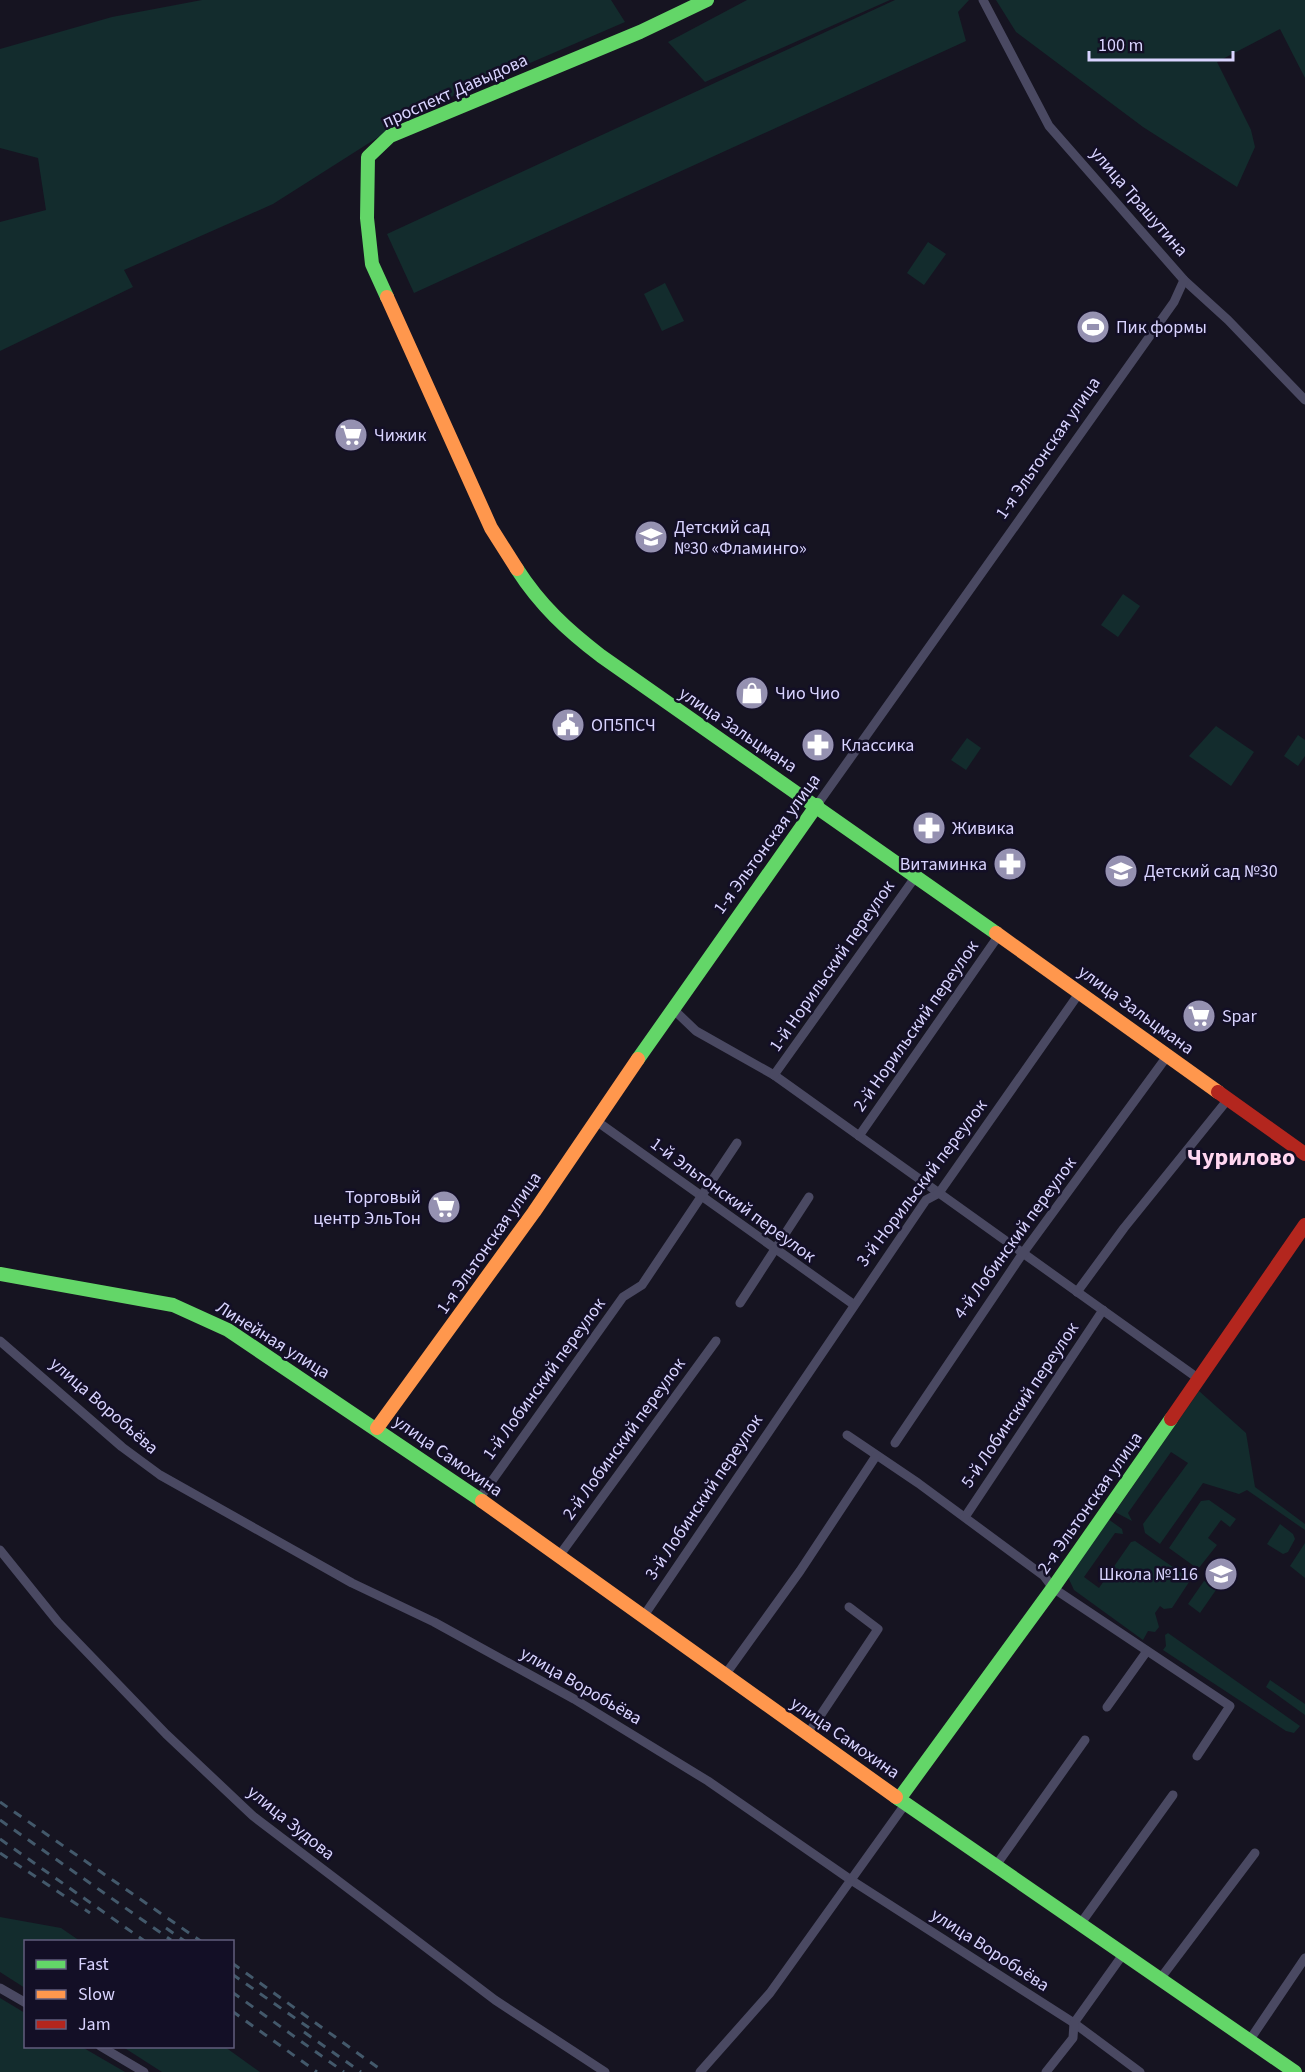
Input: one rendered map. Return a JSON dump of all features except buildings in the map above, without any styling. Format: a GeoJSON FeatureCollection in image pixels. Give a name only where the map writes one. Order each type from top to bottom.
{"type":"FeatureCollection","features":[{"type":"Feature","properties":{"kind":"street","name":"проспект Давыдова"},"geometry":{"type":"LineString","coordinates":[[409,344],[372,264],[367,218],[368,157],[390,136],[640,32],[706,0]]}},
{"type":"Feature","properties":{"kind":"street","name":"улица Трашутина"},"geometry":{"type":"LineString","coordinates":[[983,0],[1050,126],[1184,280],[1228,320],[1305,400]]}},
{"type":"Feature","properties":{"kind":"street","name":"1-я Эльтонская улица"},"geometry":{"type":"LineString","coordinates":[[377,1428],[534,1212],[672,1008],[1174,302],[1184,280]]}},
{"type":"Feature","properties":{"kind":"street","name":"улица Зальцмана"},"geometry":{"type":"LineString","coordinates":[[409,344],[491,528],[534,596],[562,626],[601,657],[817,805],[1305,1154]]}},
{"type":"Feature","properties":{"kind":"street","name":"1-й Норильский переулок"},"geometry":{"type":"LineString","coordinates":[[774,1075],[916,876]]}},
{"type":"Feature","properties":{"kind":"street","name":"2-й Норильский переулок"},"geometry":{"type":"LineString","coordinates":[[859,1136],[999,935]]}},
{"type":"Feature","properties":{"kind":"street","name":"3-й Норильский переулок"},"geometry":{"type":"LineString","coordinates":[[791,1395],[926,1200],[939,1193],[1080,992]]}},
{"type":"Feature","properties":{"kind":"street"},"geometry":{"type":"LineString","coordinates":[[672,1008],[696,1031],[774,1075],[1199,1378]]}},
{"type":"Feature","properties":{"kind":"street","name":"4-й Лобинский переулок"},"geometry":{"type":"LineString","coordinates":[[895,1443],[1023,1253],[1168,1055]]}},
{"type":"Feature","properties":{"kind":"street"},"geometry":{"type":"LineString","coordinates":[[1077,1292],[1124,1228],[1228,1098]]}},
{"type":"Feature","properties":{"kind":"street","name":"1-й Эльтонский переулок"},"geometry":{"type":"LineString","coordinates":[[596,1120],[702,1199],[853,1304]]}},
{"type":"Feature","properties":{"kind":"street"},"geometry":{"type":"LineString","coordinates":[[702,1199],[737,1143]]}},
{"type":"Feature","properties":{"kind":"street"},"geometry":{"type":"LineString","coordinates":[[740,1303],[809,1197]]}},
{"type":"Feature","properties":{"kind":"street","name":"1-й Лобинский переулок"},"geometry":{"type":"LineString","coordinates":[[479,1499],[623,1298],[642,1285],[702,1199]]}},
{"type":"Feature","properties":{"kind":"street","name":"2-я Эльтонская улица"},"geometry":{"type":"LineString","coordinates":[[902,1801],[1305,1225]]}},
{"type":"Feature","properties":{"kind":"street","name":"Линейная улица"},"geometry":{"type":"LineString","coordinates":[[0,1274],[173,1305],[200,1315],[228,1330],[377,1428]]}},
{"type":"Feature","properties":{"kind":"street","name":"5-й Лобинский переулок"},"geometry":{"type":"LineString","coordinates":[[965,1517],[1103,1310]]}},
{"type":"Feature","properties":{"kind":"street","name":"улица Воробьёва"},"geometry":{"type":"LineString","coordinates":[[0,1341],[122,1447],[160,1475],[352,1583],[434,1622],[574,1699],[708,1781],[851,1880],[1074,2023],[1140,2072]]}},
{"type":"Feature","properties":{"kind":"street","name":"2-й Лобинский переулок"},"geometry":{"type":"LineString","coordinates":[[560,1556],[716,1341]]}},
{"type":"Feature","properties":{"kind":"street","name":"3-й Лобинский переулок"},"geometry":{"type":"LineString","coordinates":[[643,1617],[791,1395]]}},
{"type":"Feature","properties":{"kind":"street","name":"улица Самохина"},"geometry":{"type":"LineString","coordinates":[[377,1428],[902,1801],[997,1864],[1295,2072]]}},
{"type":"Feature","properties":{"kind":"street"},"geometry":{"type":"LineString","coordinates":[[847,1435],[965,1517],[1044,1576],[1053,1588],[1230,1706],[1197,1756]]}},
{"type":"Feature","properties":{"kind":"street"},"geometry":{"type":"LineString","coordinates":[[725,1675],[800,1571],[876,1456]]}},
{"type":"Feature","properties":{"kind":"street","name":"улица Зудова"},"geometry":{"type":"LineString","coordinates":[[0,1550],[66,1630],[166,1734],[253,1816],[495,2000],[605,2072]]}},
{"type":"Feature","properties":{"kind":"street"},"geometry":{"type":"LineString","coordinates":[[808,1734],[878,1629],[849,1607]]}},
{"type":"Feature","properties":{"kind":"street"},"geometry":{"type":"LineString","coordinates":[[1107,1707],[1147,1651]]}},
{"type":"Feature","properties":{"kind":"street"},"geometry":{"type":"LineString","coordinates":[[997,1864],[1084,1740]]}},
{"type":"Feature","properties":{"kind":"street"},"geometry":{"type":"LineString","coordinates":[[1081,1923],[1173,1795]]}},
{"type":"Feature","properties":{"kind":"street"},"geometry":{"type":"LineString","coordinates":[[700,2072],[770,1993],[851,1880],[902,1801]]}},
{"type":"Feature","properties":{"kind":"street"},"geometry":{"type":"LineString","coordinates":[[1160,1979],[1255,1853]]}},
{"type":"Feature","properties":{"kind":"street"},"geometry":{"type":"LineString","coordinates":[[1046,2072],[1073,2038],[1074,2023],[1124,1953]]}},
{"type":"Feature","properties":{"kind":"street"},"geometry":{"type":"LineString","coordinates":[[1249,2041],[1305,1958]]}},
{"type":"Feature","properties":{"kind":"street"},"geometry":{"type":"LineString","coordinates":[[0,1988],[24,2002]]}},
{"type":"Feature","properties":{"kind":"street"},"geometry":{"type":"LineString","coordinates":[[103,2048],[144,2072]]}},
{"type":"Feature","properties":{"kind":"green space"},"geometry":{"type":"Polygon","coordinates":[[[202,0],[611,0],[625,22],[421,110],[273,204],[124,270],[133,287],[0,351],[0,222],[46,210],[38,158],[0,148],[0,49],[112,17],[202,0]]]}},
{"type":"Feature","properties":{"kind":"green space"},"geometry":{"type":"Polygon","coordinates":[[[747,0],[890,0],[705,82],[668,42],[747,0]]]}},
{"type":"Feature","properties":{"kind":"green space"},"geometry":{"type":"Polygon","coordinates":[[[895,0],[969,0],[958,12],[966,41],[414,293],[387,234],[895,0]]]}},
{"type":"Feature","properties":{"kind":"green space"},"geometry":{"type":"Polygon","coordinates":[[[996,0],[1305,0],[1305,78],[1280,29],[1217,62],[1251,130],[1255,147],[1237,187],[1143,127],[1016,32],[996,0]]]}},
{"type":"Feature","properties":{"kind":"green space"},"geometry":{"type":"Polygon","coordinates":[[[928,242],[946,254],[924,285],[907,273],[928,242]]]}},
{"type":"Feature","properties":{"kind":"green space"},"geometry":{"type":"Polygon","coordinates":[[[665,283],[684,321],[662,331],[644,294],[665,283]]]}},
{"type":"Feature","properties":{"kind":"green space"},"geometry":{"type":"Polygon","coordinates":[[[1123,594],[1140,606],[1118,637],[1101,625],[1123,594]]]}},
{"type":"Feature","properties":{"kind":"green space"},"geometry":{"type":"Polygon","coordinates":[[[1216,726],[1254,752],[1231,786],[1189,756],[1216,726]]]}},
{"type":"Feature","properties":{"kind":"green space"},"geometry":{"type":"Polygon","coordinates":[[[1298,735],[1305,740],[1305,756],[1298,766],[1284,756],[1298,735]]]}},
{"type":"Feature","properties":{"kind":"green space"},"geometry":{"type":"Polygon","coordinates":[[[967,738],[981,748],[966,770],[951,760],[967,738]]]}},
{"type":"Feature","properties":{"kind":"green space"},"geometry":{"type":"Polygon","coordinates":[[[1199,1391],[1246,1433],[1255,1487],[1305,1524],[1305,1530],[1247,1490],[1239,1494],[1203,1483],[1160,1544],[1145,1533],[1143,1524],[1188,1463],[1171,1452],[1128,1513],[1132,1521],[1115,1512],[1199,1391]]]}},
{"type":"Feature","properties":{"kind":"green space"},"geometry":{"type":"Polygon","coordinates":[[[1209,1500],[1236,1519],[1230,1527],[1221,1520],[1208,1538],[1217,1545],[1198,1569],[1169,1548],[1201,1501],[1209,1500]]]}},
{"type":"Feature","properties":{"kind":"green space"},"geometry":{"type":"Polygon","coordinates":[[[1108,1519],[1122,1529],[1123,1534],[1115,1533],[1084,1577],[1099,1588],[1131,1542],[1135,1541],[1186,1576],[1189,1582],[1172,1608],[1164,1609],[1160,1606],[1155,1613],[1159,1627],[1155,1632],[1148,1631],[1143,1640],[1074,1590],[1068,1577],[1108,1519]]]}},
{"type":"Feature","properties":{"kind":"green space"},"geometry":{"type":"Polygon","coordinates":[[[1280,1524],[1293,1534],[1295,1539],[1288,1552],[1283,1554],[1267,1544],[1280,1524]]]}},
{"type":"Feature","properties":{"kind":"green space"},"geometry":{"type":"Polygon","coordinates":[[[1305,1543],[1305,1578],[1290,1566],[1305,1543]]]}},
{"type":"Feature","properties":{"kind":"green space"},"geometry":{"type":"Polygon","coordinates":[[[1204,1581],[1218,1587],[1200,1613],[1188,1604],[1204,1581]]]}},
{"type":"Feature","properties":{"kind":"green space"},"geometry":{"type":"Polygon","coordinates":[[[1168,1633],[1300,1726],[1294,1733],[1286,1731],[1163,1650],[1166,1646],[1165,1635],[1168,1633]]]}},
{"type":"Feature","properties":{"kind":"green space"},"geometry":{"type":"Polygon","coordinates":[[[1270,1680],[1305,1704],[1305,1715],[1266,1687],[1270,1680]]]}},
{"type":"Feature","properties":{"kind":"green space"},"geometry":{"type":"Polygon","coordinates":[[[0,1917],[61,1928],[79,1940],[24,1940],[24,1987],[0,1972],[0,1917]]]}},
{"type":"Feature","properties":{"kind":"green space"},"geometry":{"type":"Polygon","coordinates":[[[0,1998],[24,2012],[24,2048],[84,2048],[125,2072],[0,2072],[0,1998]]]}},
{"type":"Feature","properties":{"kind":"green space"},"geometry":{"type":"Polygon","coordinates":[[[125,2048],[226,2048],[260,2072],[162,2072],[125,2048]]]}},
{"type":"Feature","properties":{"kind":"railway"},"geometry":{"type":"LineString","coordinates":[[0,1802],[199,1940]]}},
{"type":"Feature","properties":{"kind":"railway"},"geometry":{"type":"LineString","coordinates":[[0,1820],[171,1940]]}},
{"type":"Feature","properties":{"kind":"railway"},"geometry":{"type":"LineString","coordinates":[[0,1839],[143,1940]]}},
{"type":"Feature","properties":{"kind":"railway"},"geometry":{"type":"LineString","coordinates":[[0,1853],[90,1913]]}},
{"type":"Feature","properties":{"kind":"railway"},"geometry":{"type":"LineString","coordinates":[[166,1928],[183,1940]]}},
{"type":"Feature","properties":{"kind":"railway"},"geometry":{"type":"LineString","coordinates":[[234,1964],[384,2072]]}},
{"type":"Feature","properties":{"kind":"railway"},"geometry":{"type":"LineString","coordinates":[[234,1975],[315,2032]]}},
{"type":"Feature","properties":{"kind":"railway"},"geometry":{"type":"LineString","coordinates":[[234,1993],[344,2072]]}},
{"type":"Feature","properties":{"kind":"railway"},"geometry":{"type":"LineString","coordinates":[[234,2012],[317,2072]]}},
{"type":"Feature","properties":{"kind":"railway"},"geometry":{"type":"LineString","coordinates":[[304,2032],[361,2072]]}},
{"type":"Feature","properties":{"kind":"traffic: fast"},"geometry":{"type":"LineString","coordinates":[[387,297],[372,264],[367,218],[368,157],[390,136],[640,32],[707,0]]}},
{"type":"Feature","properties":{"kind":"traffic: fast"},"geometry":{"type":"LineString","coordinates":[[517,569],[555,616],[601,656],[996,933]]}},
{"type":"Feature","properties":{"kind":"traffic: fast"},"geometry":{"type":"LineString","coordinates":[[638,1059],[817,805]]}},
{"type":"Feature","properties":{"kind":"traffic: fast"},"geometry":{"type":"LineString","coordinates":[[0,1274],[173,1305],[228,1330],[482,1501]]}},
{"type":"Feature","properties":{"kind":"traffic: fast"},"geometry":{"type":"LineString","coordinates":[[899,1799],[1053,1588],[1171,1419]]}},
{"type":"Feature","properties":{"kind":"traffic: fast"},"geometry":{"type":"LineString","coordinates":[[896,1797],[1295,2072]]}},
{"type":"Feature","properties":{"kind":"traffic: slow"},"geometry":{"type":"LineString","coordinates":[[387,297],[491,528],[517,569]]}},
{"type":"Feature","properties":{"kind":"traffic: slow"},"geometry":{"type":"LineString","coordinates":[[996,933],[1218,1092]]}},
{"type":"Feature","properties":{"kind":"traffic: slow"},"geometry":{"type":"LineString","coordinates":[[377,1428],[534,1212],[638,1059]]}},
{"type":"Feature","properties":{"kind":"traffic: slow"},"geometry":{"type":"LineString","coordinates":[[482,1501],[896,1797]]}},
{"type":"Feature","properties":{"kind":"traffic: jam"},"geometry":{"type":"LineString","coordinates":[[1218,1092],[1305,1154]]}},
{"type":"Feature","properties":{"kind":"traffic: jam"},"geometry":{"type":"LineString","coordinates":[[1171,1419],[1305,1225]]}},
{"type":"Feature","properties":{"kind":"place","name":"Пик формы"},"geometry":{"type":"Point","coordinates":[1093,327]}},
{"type":"Feature","properties":{"kind":"place","name":"Чижик"},"geometry":{"type":"Point","coordinates":[351,435]}},
{"type":"Feature","properties":{"kind":"place","name":"Детский сад №30 «Фламинго»"},"geometry":{"type":"Point","coordinates":[651,537]}},
{"type":"Feature","properties":{"kind":"place","name":"Чио Чио"},"geometry":{"type":"Point","coordinates":[752,693]}},
{"type":"Feature","properties":{"kind":"place","name":"ОП5ПСЧ"},"geometry":{"type":"Point","coordinates":[568,725]}},
{"type":"Feature","properties":{"kind":"place","name":"Классика"},"geometry":{"type":"Point","coordinates":[818,745]}},
{"type":"Feature","properties":{"kind":"place","name":"Живика"},"geometry":{"type":"Point","coordinates":[929,828]}},
{"type":"Feature","properties":{"kind":"place","name":"Витаминка"},"geometry":{"type":"Point","coordinates":[1010,864]}},
{"type":"Feature","properties":{"kind":"place","name":"Детский сад №30"},"geometry":{"type":"Point","coordinates":[1121,871]}},
{"type":"Feature","properties":{"kind":"place","name":"Spar"},"geometry":{"type":"Point","coordinates":[1199,1016]}},
{"type":"Feature","properties":{"kind":"place","name":"Торговый центр ЭльТон"},"geometry":{"type":"Point","coordinates":[444,1207]}},
{"type":"Feature","properties":{"kind":"place","name":"Школа №116"},"geometry":{"type":"Point","coordinates":[1221,1574]}},
{"type":"Feature","properties":{"kind":"district","name":"Чурилово"},"geometry":{"type":"Point","coordinates":[1241,1157]}}]}
